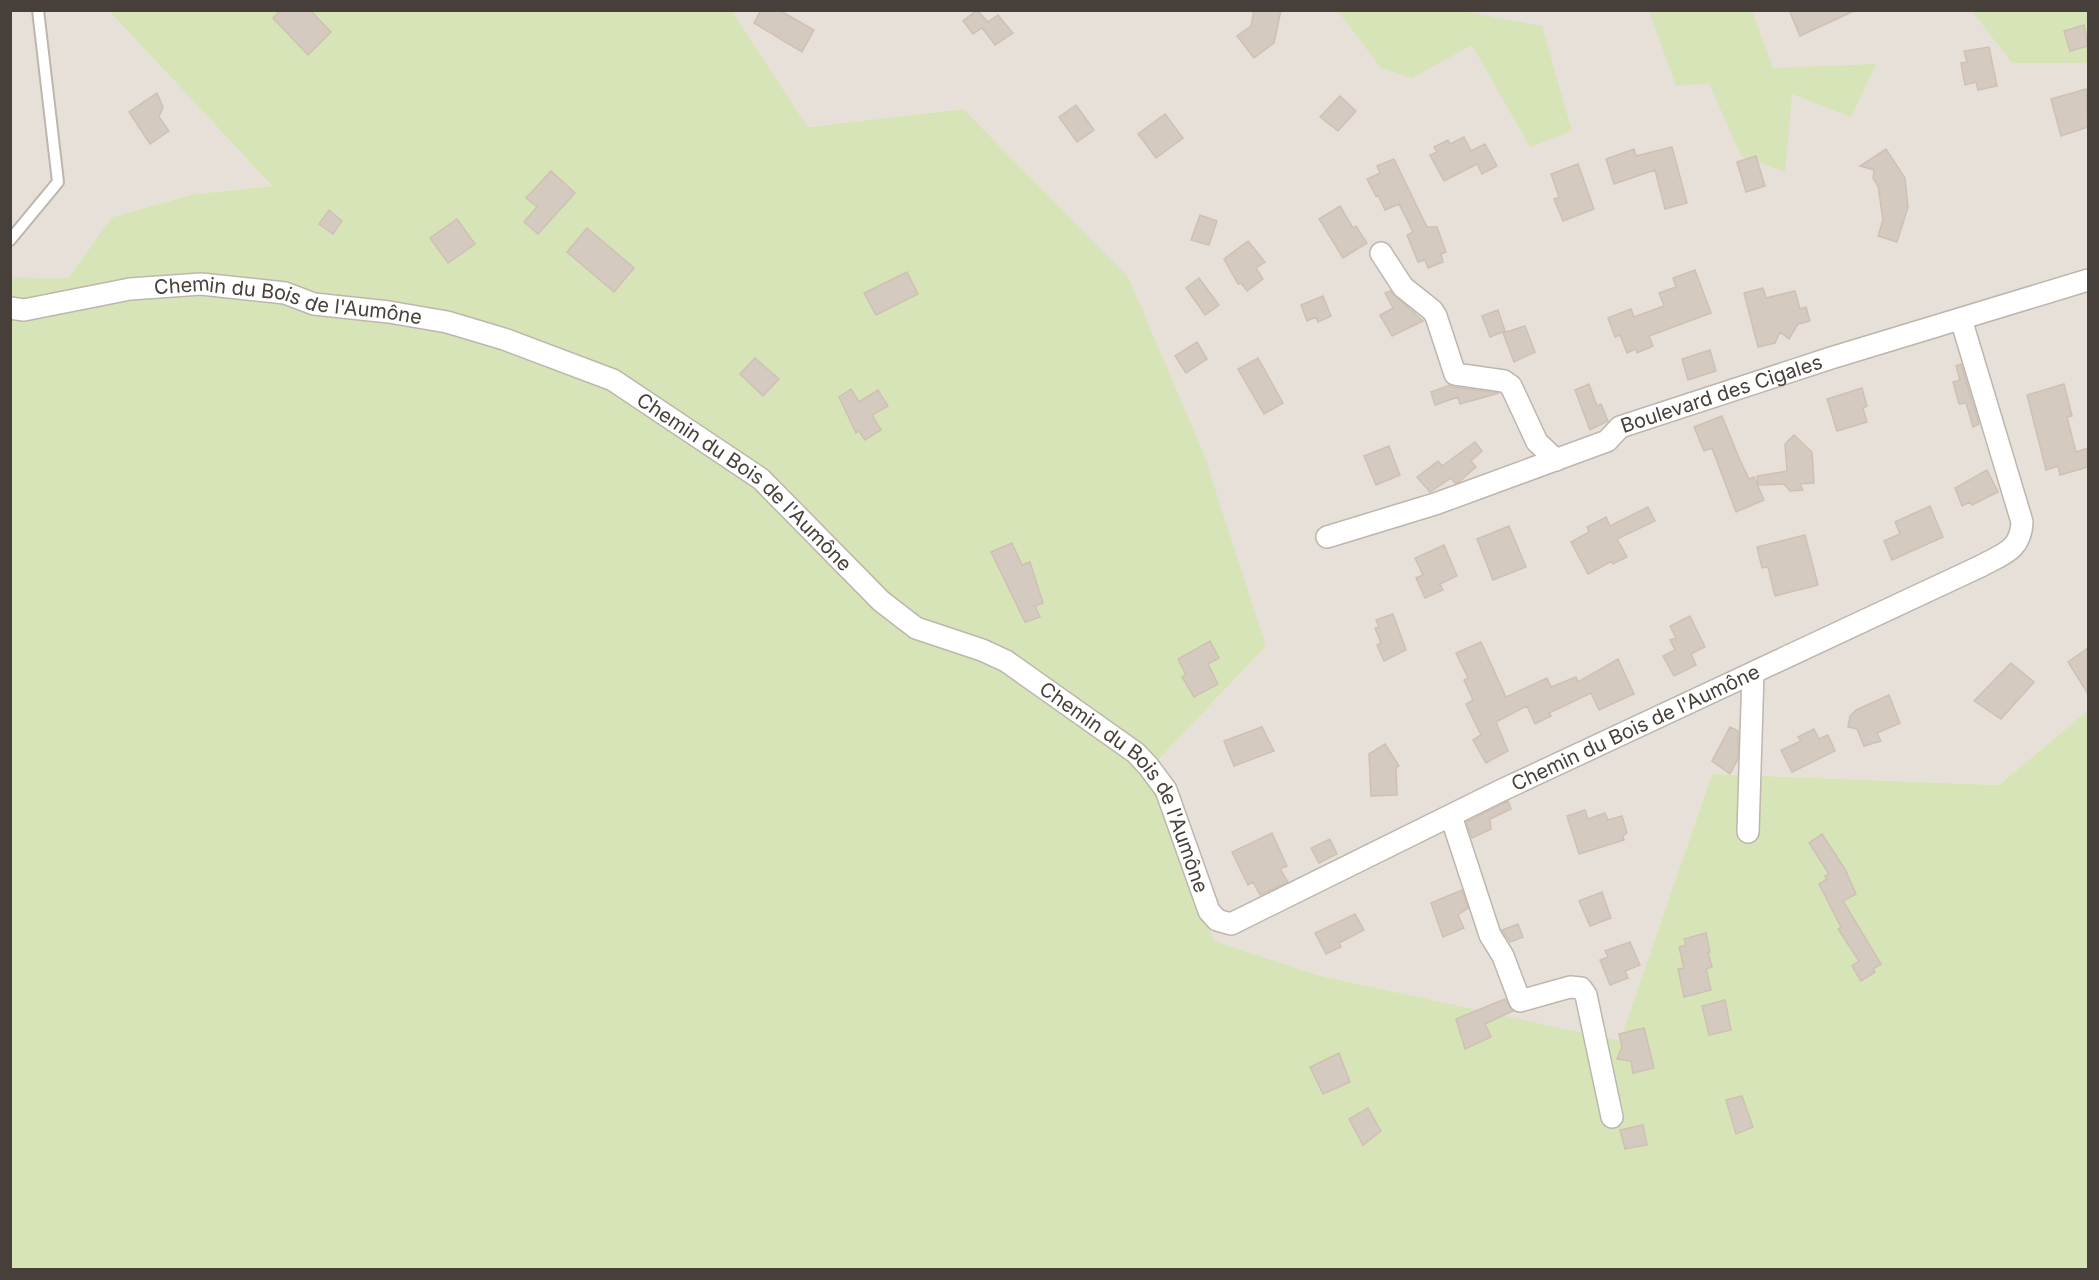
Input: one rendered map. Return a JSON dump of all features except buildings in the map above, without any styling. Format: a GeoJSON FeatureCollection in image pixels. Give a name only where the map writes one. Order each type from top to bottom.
{"type":"FeatureCollection","features":[{"type":"Feature","properties":{"kind":"street"},"geometry":{"type":"LineString","coordinates":[[1381,253],[1404,287],[1432,309],[1455,375],[1504,381],[1511,386],[1537,442],[1556,460]]}},
{"type":"Feature","properties":{"kind":"street","name":"Boulevard des Cigales"},"geometry":{"type":"LineString","coordinates":[[1328,537],[1435,504],[1607,441],[1620,427],[1831,358],[2088,280]]}},
{"type":"Feature","properties":{"kind":"street","name":"Chemin du Bois de l'Aumône"},"geometry":{"type":"LineString","coordinates":[[10,308],[24,310],[130,288],[201,284],[285,293],[314,304],[447,322],[504,339],[613,380],[761,479],[881,602],[916,628],[982,650],[1006,661],[1137,753],[1166,790],[1209,911],[1224,923],[1231,924],[1451,816],[1981,566],[2014,547],[2021,536],[2022,522],[1961,319]]}},
{"type":"Feature","properties":{"kind":"street"},"geometry":{"type":"LineString","coordinates":[[1748,832],[1753,673]]}},
{"type":"Feature","properties":{"kind":"street"},"geometry":{"type":"LineString","coordinates":[[1451,816],[1490,935],[1503,957],[1520,1001],[1570,987],[1581,988],[1586,995],[1612,1117]]}},
{"type":"Feature","properties":{"kind":"lane"},"geometry":{"type":"LineString","coordinates":[[10,240],[58,182],[38,10]]}},
{"type":"Feature","properties":{"kind":"shaded area"},"geometry":{"type":"Polygon","coordinates":[[[11,11],[109,11],[272,186],[194,194],[112,217],[68,278],[11,277],[11,11]]]}},
{"type":"Feature","properties":{"kind":"shaded area"},"geometry":{"type":"Polygon","coordinates":[[[732,11],[2088,11],[2088,710],[1999,785],[1712,774],[1620,1042],[1321,976],[1213,941],[1185,871],[1160,758],[1266,646],[963,109],[808,127],[732,11]]]}},
{"type":"Feature","properties":{"kind":"green space"},"geometry":{"type":"Polygon","coordinates":[[[109,11],[732,11],[808,127],[963,109],[1128,277],[1203,452],[1266,646],[1160,758],[1185,871],[1214,941],[1321,976],[1620,1041],[1712,774],[1999,785],[2088,710],[2088,1269],[11,1270],[11,277],[68,278],[112,217],[194,194],[272,186],[109,11]]]}},
{"type":"Feature","properties":{"kind":"green space"},"geometry":{"type":"Polygon","coordinates":[[[1338,11],[1462,11],[1542,26],[1572,131],[1530,147],[1472,45],[1412,78],[1381,68],[1338,11]]]}},
{"type":"Feature","properties":{"kind":"green space"},"geometry":{"type":"Polygon","coordinates":[[[1649,11],[1752,11],[1773,68],[1876,64],[1851,117],[1792,94],[1785,172],[1741,156],[1709,83],[1676,86],[1649,11]]]}},
{"type":"Feature","properties":{"kind":"green space"},"geometry":{"type":"Polygon","coordinates":[[[1972,11],[2088,11],[2088,63],[2012,63],[1972,11]]]}}]}
